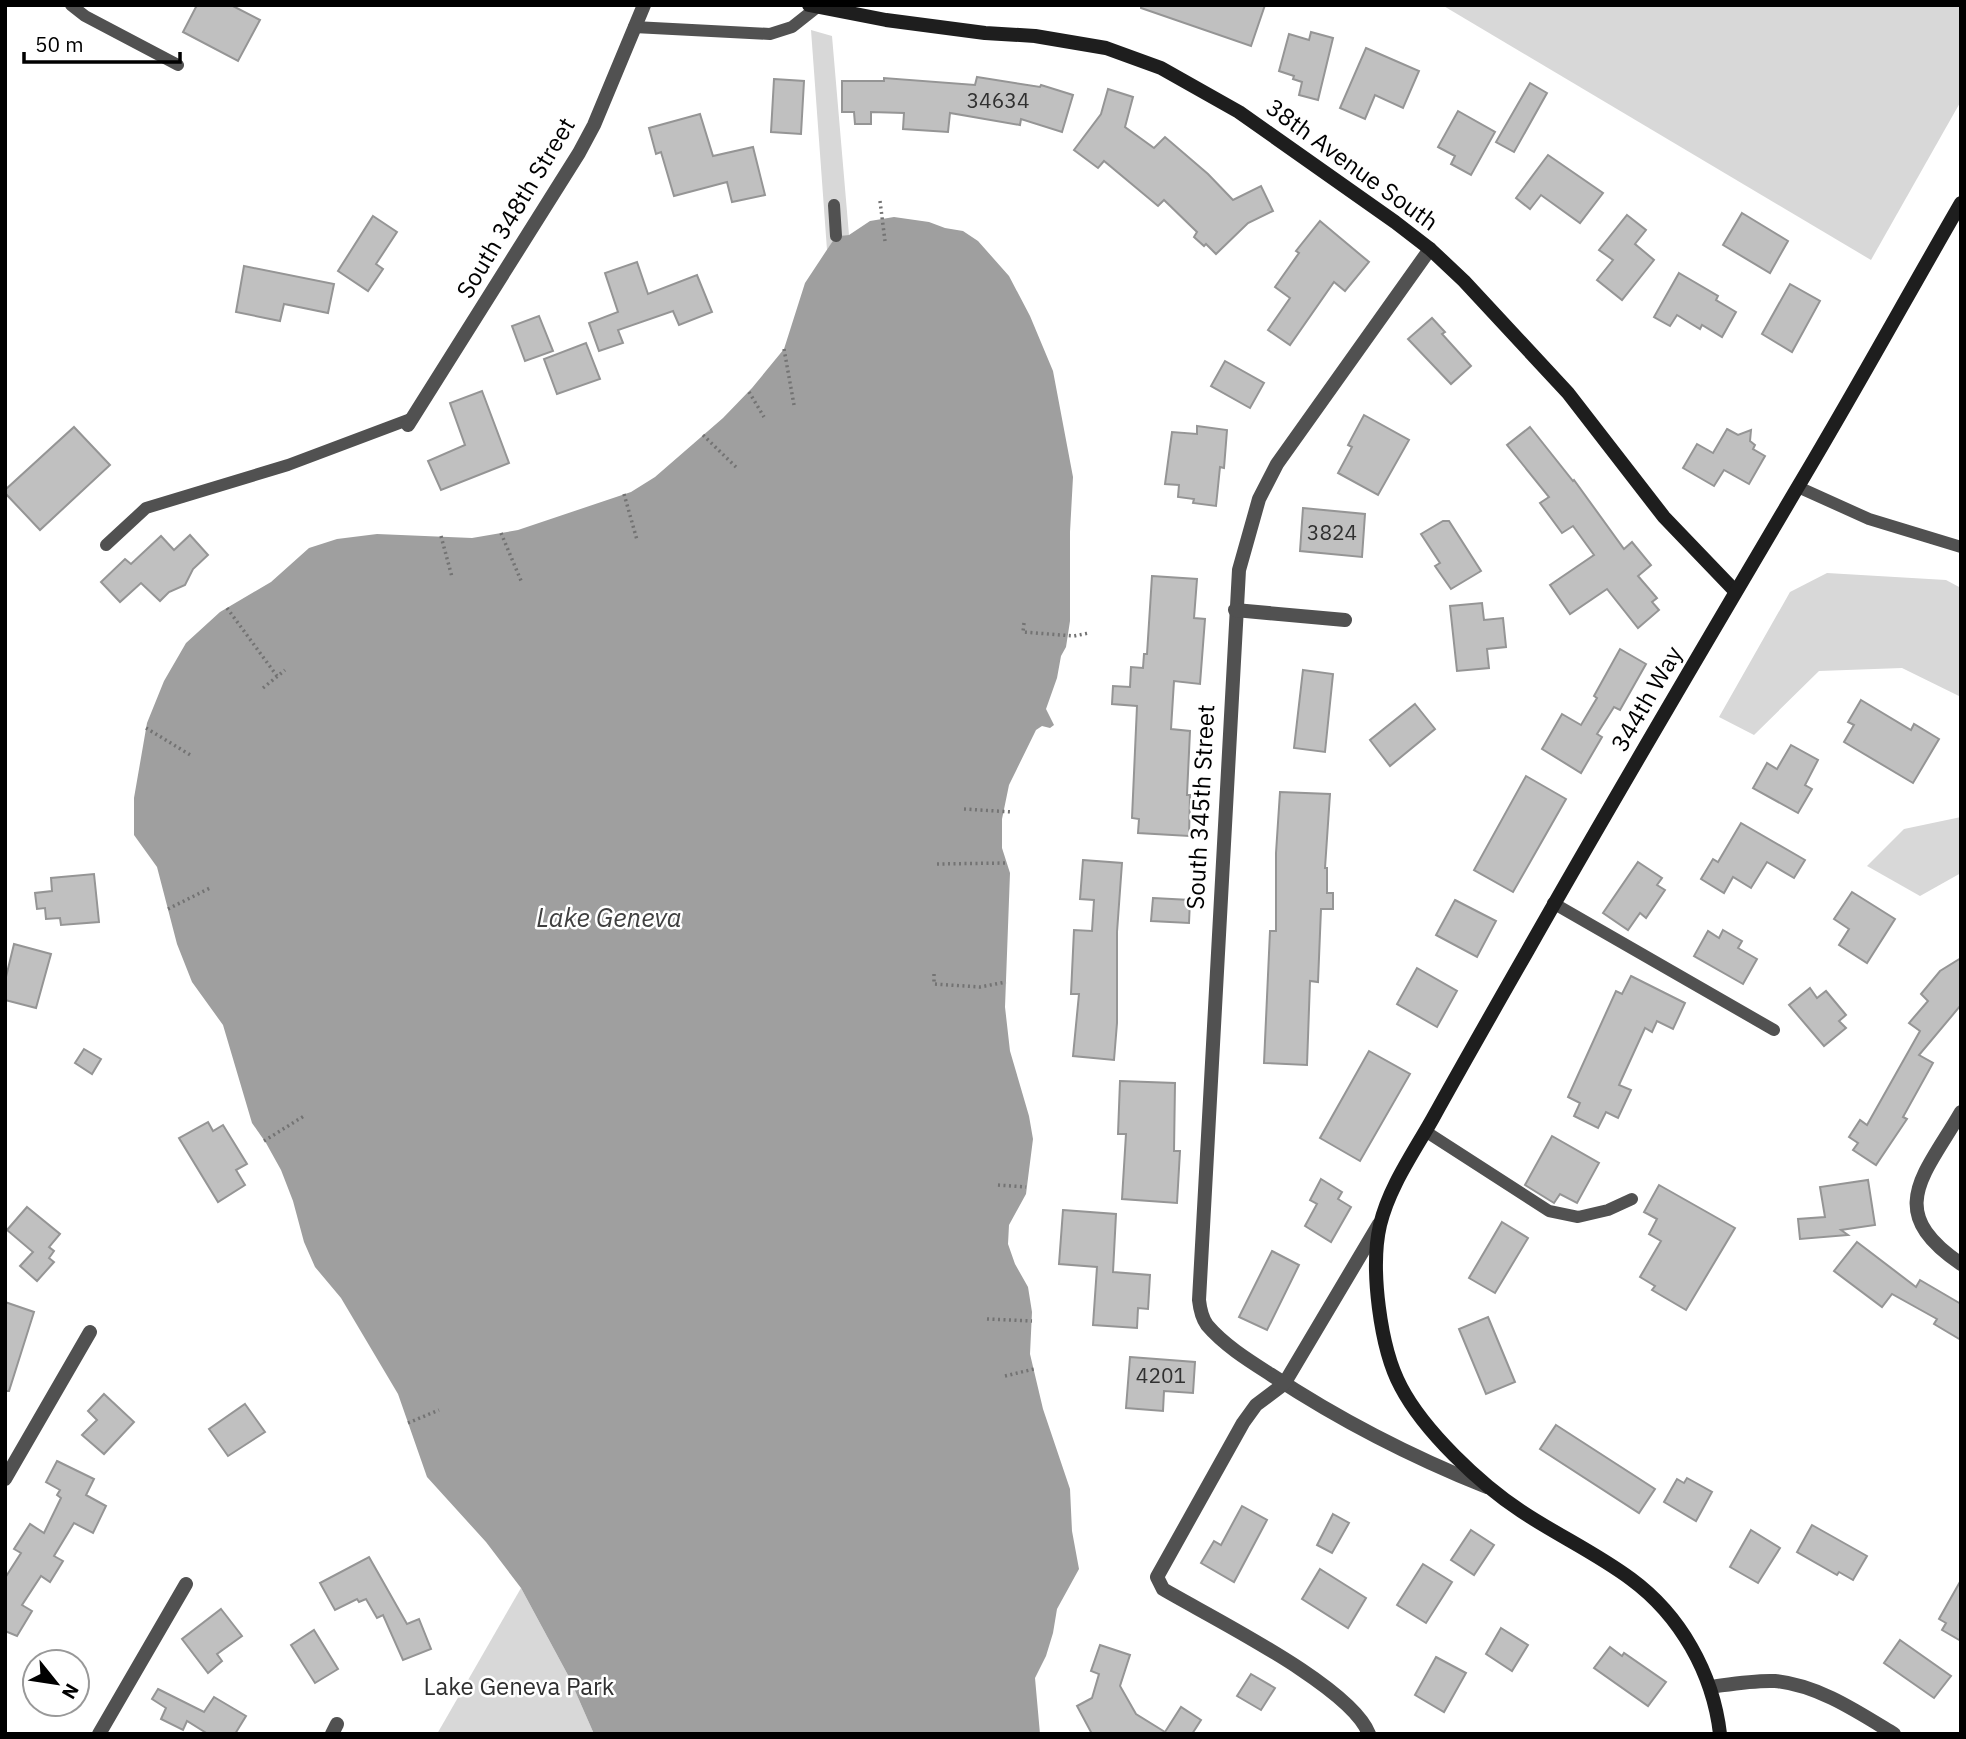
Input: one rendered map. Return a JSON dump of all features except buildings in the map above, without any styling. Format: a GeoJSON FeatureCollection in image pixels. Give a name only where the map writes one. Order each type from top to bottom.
{"type":"FeatureCollection","features":[{"type":"Feature","properties":{"kind":"street","name":"South 348th Street"},"geometry":{"type":"LineString","coordinates":[[411,421],[579,153],[594,125],[643,5]]}},
{"type":"Feature","properties":{"kind":"street","name":"38th Avenue South"},"geometry":{"type":"LineString","coordinates":[[817,7],[886,20],[1076,41],[1106,48],[1134,57],[1189,83],[1239,112],[1332,176],[1430,249],[1519,338],[1568,393],[1664,517],[1735,591]]}},
{"type":"Feature","properties":{"kind":"street","name":"344th Way"},"geometry":{"type":"LineString","coordinates":[[1720,1734],[1710,1687],[1682,1634],[1645,1590],[1606,1562],[1523,1513],[1487,1487],[1461,1463],[1399,1385],[1381,1318],[1377,1245],[1381,1222],[1403,1171],[1425,1131],[1553,903],[1798,487],[1961,203]]}},
{"type":"Feature","properties":{"kind":"street","name":"South 345th Street"},"geometry":{"type":"LineString","coordinates":[[1430,249],[1277,464],[1259,499],[1239,570],[1199,1300],[1206,1324],[1236,1352],[1284,1384],[1444,1470],[1487,1487]]}},
{"type":"Feature","properties":{"kind":"street"},"geometry":{"type":"LineString","coordinates":[[1235,610],[1345,620]]}},
{"type":"Feature","properties":{"kind":"street"},"geometry":{"type":"LineString","coordinates":[[1961,1112],[1927,1171],[1918,1192],[1916,1213],[1922,1228],[1937,1246],[1961,1264]]}},
{"type":"Feature","properties":{"kind":"street"},"geometry":{"type":"LineString","coordinates":[[1369,1734],[1353,1709],[1327,1687],[1163,1589],[1157,1577],[1243,1423],[1256,1405],[1284,1384],[1381,1222]]}},
{"type":"Feature","properties":{"kind":"street"},"geometry":{"type":"LineString","coordinates":[[5,1479],[90,1332]]}},
{"type":"Feature","properties":{"kind":"street"},"geometry":{"type":"LineString","coordinates":[[99,1734],[186,1584]]}},
{"type":"Feature","properties":{"kind":"street"},"geometry":{"type":"LineString","coordinates":[[1710,1687],[1760,1681],[1794,1684],[1844,1705],[1894,1734]]}},
{"type":"Feature","properties":{"kind":"lane"},"geometry":{"type":"LineString","coordinates":[[71,5],[85,16],[178,65]]}},
{"type":"Feature","properties":{"kind":"lane"},"geometry":{"type":"LineString","coordinates":[[634,27],[770,34],[792,27],[817,7]]}},
{"type":"Feature","properties":{"kind":"lane"},"geometry":{"type":"LineString","coordinates":[[834,205],[836,236]]}},
{"type":"Feature","properties":{"kind":"lane"},"geometry":{"type":"LineString","coordinates":[[106,545],[146,508],[288,465],[411,421]]}},
{"type":"Feature","properties":{"kind":"lane"},"geometry":{"type":"LineString","coordinates":[[1798,487],[1869,519],[1961,547]]}},
{"type":"Feature","properties":{"kind":"lane"},"geometry":{"type":"LineString","coordinates":[[1553,903],[1774,1030]]}},
{"type":"Feature","properties":{"kind":"lane"},"geometry":{"type":"LineString","coordinates":[[1425,1131],[1549,1211],[1578,1217],[1608,1210],[1632,1199]]}},
{"type":"Feature","properties":{"kind":"path"},"geometry":{"type":"LineString","coordinates":[[880,201],[885,241]]}},
{"type":"Feature","properties":{"kind":"path"},"geometry":{"type":"LineString","coordinates":[[784,349],[794,405]]}},
{"type":"Feature","properties":{"kind":"path"},"geometry":{"type":"LineString","coordinates":[[749,392],[764,417]]}},
{"type":"Feature","properties":{"kind":"path"},"geometry":{"type":"LineString","coordinates":[[703,435],[737,468]]}},
{"type":"Feature","properties":{"kind":"path"},"geometry":{"type":"LineString","coordinates":[[624,494],[637,540]]}},
{"type":"Feature","properties":{"kind":"path"},"geometry":{"type":"LineString","coordinates":[[501,533],[522,583]]}},
{"type":"Feature","properties":{"kind":"path"},"geometry":{"type":"LineString","coordinates":[[441,536],[452,577]]}},
{"type":"Feature","properties":{"kind":"path"},"geometry":{"type":"LineString","coordinates":[[227,608],[278,676]]}},
{"type":"Feature","properties":{"kind":"path"},"geometry":{"type":"LineString","coordinates":[[1024,623],[1023,632],[1074,636],[1089,633]]}},
{"type":"Feature","properties":{"kind":"path"},"geometry":{"type":"LineString","coordinates":[[263,688],[285,670]]}},
{"type":"Feature","properties":{"kind":"path"},"geometry":{"type":"LineString","coordinates":[[146,728],[192,756]]}},
{"type":"Feature","properties":{"kind":"path"},"geometry":{"type":"LineString","coordinates":[[964,809],[1012,811]]}},
{"type":"Feature","properties":{"kind":"path"},"geometry":{"type":"LineString","coordinates":[[937,864],[1007,863]]}},
{"type":"Feature","properties":{"kind":"path"},"geometry":{"type":"LineString","coordinates":[[168,909],[212,887]]}},
{"type":"Feature","properties":{"kind":"path"},"geometry":{"type":"LineString","coordinates":[[934,974],[934,984],[980,987],[1006,982]]}},
{"type":"Feature","properties":{"kind":"path"},"geometry":{"type":"LineString","coordinates":[[264,1141],[303,1116]]}},
{"type":"Feature","properties":{"kind":"path"},"geometry":{"type":"LineString","coordinates":[[998,1185],[1026,1187]]}},
{"type":"Feature","properties":{"kind":"path"},"geometry":{"type":"LineString","coordinates":[[987,1319],[1032,1321]]}},
{"type":"Feature","properties":{"kind":"path"},"geometry":{"type":"LineString","coordinates":[[1005,1376],[1034,1370]]}},
{"type":"Feature","properties":{"kind":"path"},"geometry":{"type":"LineString","coordinates":[[408,1423],[439,1410]]}},
{"type":"Feature","properties":{"kind":"green space"},"geometry":{"type":"Polygon","coordinates":[[[1442,5],[1961,5],[1961,101],[1871,260],[1442,5]]]}},
{"type":"Feature","properties":{"kind":"green space"},"geometry":{"type":"Polygon","coordinates":[[[811,30],[832,36],[849,235],[836,236],[827,250],[811,30]]]}},
{"type":"Feature","properties":{"kind":"green space"},"geometry":{"type":"Polygon","coordinates":[[[1827,573],[1946,580],[1961,588],[1961,697],[1902,668],[1819,671],[1754,735],[1719,717],[1790,592],[1827,573]]]}},
{"type":"Feature","properties":{"kind":"green space"},"geometry":{"type":"Polygon","coordinates":[[[1961,817],[1961,873],[1920,896],[1867,866],[1904,829],[1961,817]]]}},
{"type":"Feature","properties":{"kind":"green space","name":"Lake Geneva Park"},"geometry":{"type":"Polygon","coordinates":[[[521,1588],[569,1677],[594,1734],[437,1734],[521,1588]]]}},
{"type":"Feature","properties":{"kind":"water","name":"Lake Geneva"},"geometry":{"type":"Polygon","coordinates":[[[894,217],[963,231],[978,241],[1009,276],[1030,316],[1053,371],[1073,477],[1070,621],[1066,647],[1046,709],[1054,725],[1050,728],[1042,726],[1036,730],[1009,785],[1002,819],[1002,848],[1010,873],[1005,1007],[1010,1051],[1033,1139],[1026,1194],[1009,1225],[1008,1244],[1028,1287],[1032,1312],[1030,1354],[1043,1409],[1070,1489],[1072,1531],[1079,1569],[1057,1609],[1046,1656],[1035,1678],[1040,1734],[594,1734],[569,1677],[521,1588],[486,1542],[427,1477],[398,1394],[341,1298],[315,1267],[304,1242],[281,1170],[252,1123],[223,1025],[192,982],[177,944],[157,867],[134,835],[134,798],[147,723],[164,681],[186,643],[220,612],[271,582],[309,548],[337,539],[377,534],[472,538],[518,530],[631,492],[655,477],[723,418],[784,349],[805,283],[836,236],[849,235],[870,221],[894,217]]]}}]}
